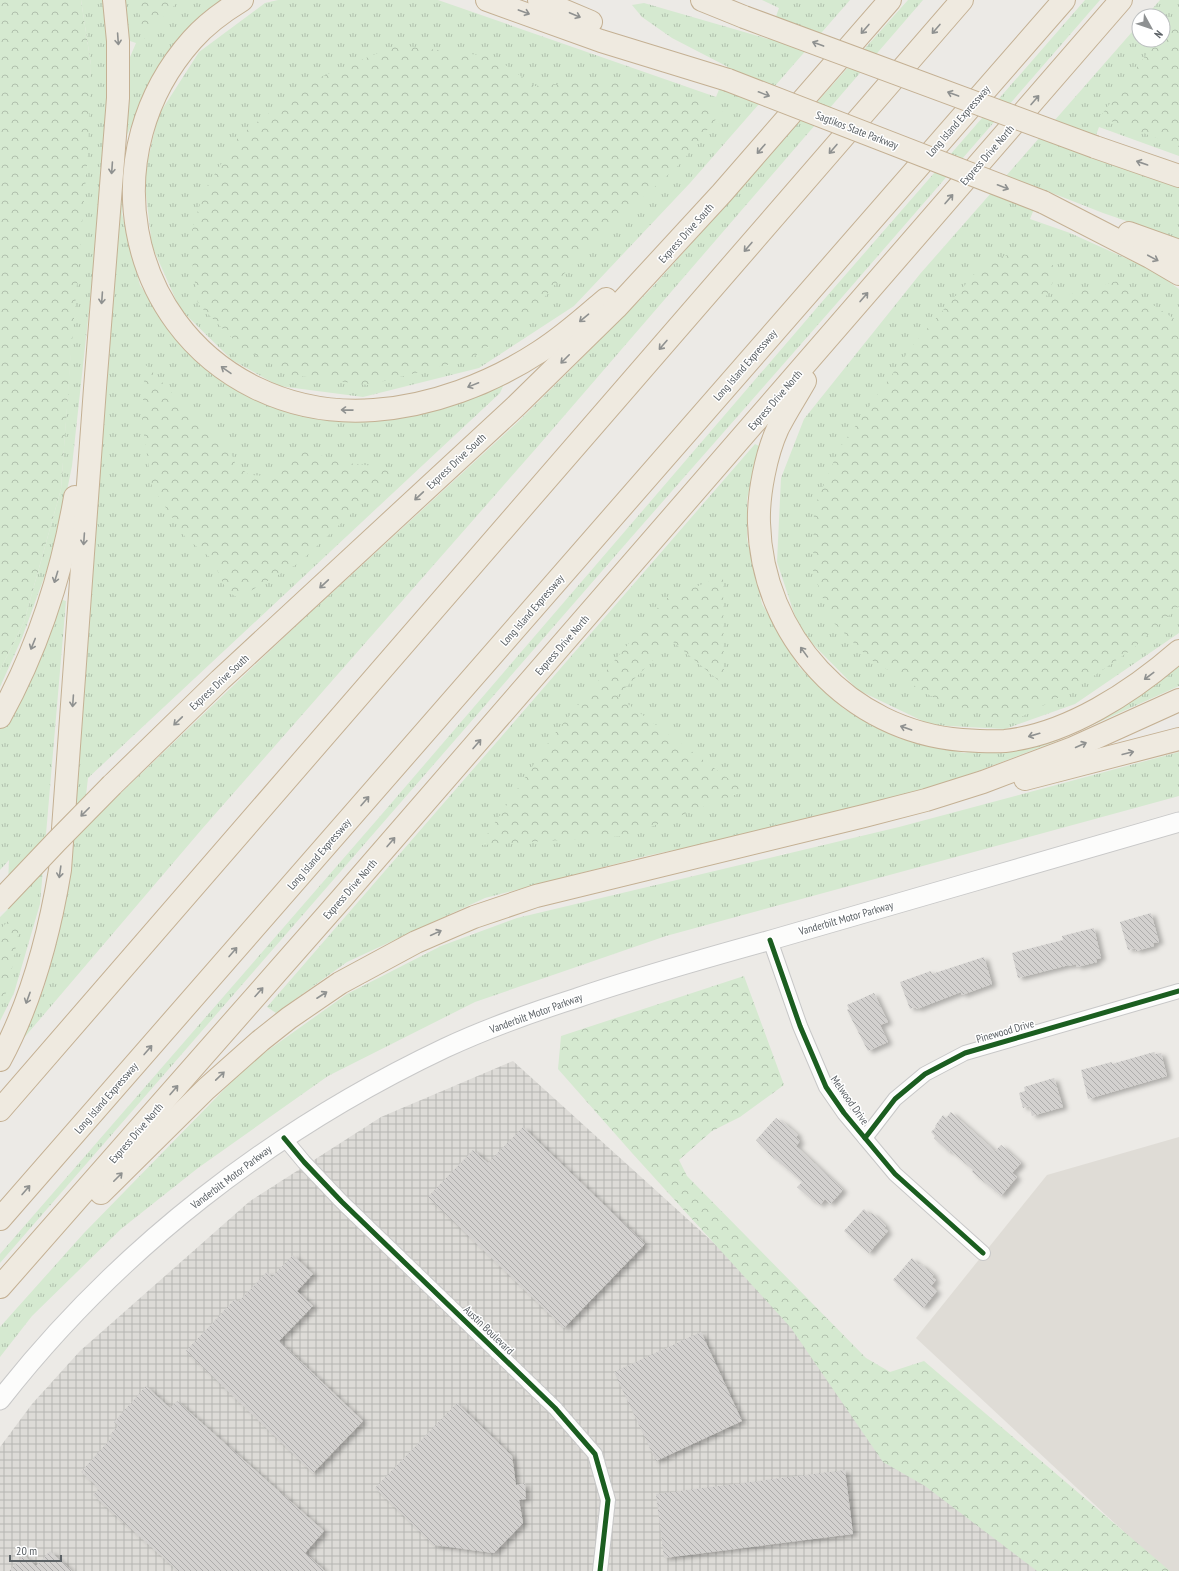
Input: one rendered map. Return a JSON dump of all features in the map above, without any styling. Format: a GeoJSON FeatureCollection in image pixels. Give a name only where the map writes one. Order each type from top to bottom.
{"type":"FeatureCollection","features":[{"type":"Feature","properties":{"kind":"highway"},"geometry":{"type":"LineString","coordinates":[[0,1060],[35,979],[50,926],[60,870],[95,388],[118,98],[118,41],[114,0]]}},
{"type":"Feature","properties":{"kind":"highway"},"geometry":{"type":"LineString","coordinates":[[242,0],[221,14],[192,39],[165,77],[153,100],[143,126],[134,174],[134,201],[136,226],[143,254],[162,300],[175,320],[204,352],[226,371],[246,383],[268,394],[293,403],[346,411],[373,410],[402,406],[457,392],[512,368],[539,352],[562,336],[679,240]]}},
{"type":"Feature","properties":{"kind":"highway"},"geometry":{"type":"LineString","coordinates":[[488,0],[601,41],[728,80]]}},
{"type":"Feature","properties":{"kind":"highway","name":"Sagtikos State Parkway"},"geometry":{"type":"LineString","coordinates":[[539,0],[728,80],[1043,202],[1179,251]]}},
{"type":"Feature","properties":{"kind":"highway"},"geometry":{"type":"LineString","coordinates":[[702,0],[744,17],[1095,147],[1179,176]]}},
{"type":"Feature","properties":{"kind":"highway"},"geometry":{"type":"LineString","coordinates":[[716,0],[744,17]]}},
{"type":"Feature","properties":{"kind":"highway","name":"Express Drive South"},"geometry":{"type":"LineString","coordinates":[[0,901],[112,785],[220,680],[537,386],[616,308],[762,148],[890,0]]}},
{"type":"Feature","properties":{"kind":"highway"},"geometry":{"type":"LineString","coordinates":[[0,1110],[962,0]]}},
{"type":"Feature","properties":{"kind":"highway","name":"Long Island Expressway"},"geometry":{"type":"LineString","coordinates":[[0,1219],[1064,0]]}},
{"type":"Feature","properties":{"kind":"highway","name":"Express Drive North"},"geometry":{"type":"LineString","coordinates":[[0,1287],[373,862],[1122,0]]}},
{"type":"Feature","properties":{"kind":"highway"},"geometry":{"type":"LineString","coordinates":[[1043,202],[1150,256],[1179,274]]}},
{"type":"Feature","properties":{"kind":"highway"},"geometry":{"type":"LineString","coordinates":[[839,326],[777,430],[764,478],[760,500],[759,523],[765,568],[779,612],[804,652],[816,668],[830,682],[860,705],[878,716],[915,731],[934,737],[956,740],[978,742],[1005,741],[1030,736],[1056,728],[1085,715],[1126,692],[1179,651]]}},
{"type":"Feature","properties":{"kind":"highway"},"geometry":{"type":"LineString","coordinates":[[0,717],[35,640],[56,580],[71,523],[95,388]]}},
{"type":"Feature","properties":{"kind":"highway"},"geometry":{"type":"LineString","coordinates":[[926,800],[990,780],[1073,748],[1179,700]]}},
{"type":"Feature","properties":{"kind":"highway"},"geometry":{"type":"LineString","coordinates":[[0,1292],[232,1064],[314,1001],[340,984],[391,955],[474,917],[536,896],[926,800],[1045,775],[1179,739]]}},
{"type":"Feature","properties":{"kind":"main road","name":"Vanderbilt Motor Parkway"},"geometry":{"type":"LineString","coordinates":[[0,1400],[35,1356],[74,1314],[140,1250],[221,1182],[284,1138],[335,1106],[381,1080],[448,1046],[552,1006],[629,980],[1179,822]]}},
{"type":"Feature","properties":{"kind":"street","name":"Melwood Drive"},"geometry":{"type":"LineString","coordinates":[[770,940],[800,1026],[826,1087],[895,1174],[983,1253]]}},
{"type":"Feature","properties":{"kind":"street","name":"Pinewood Drive"},"geometry":{"type":"LineString","coordinates":[[865,1138],[895,1099],[925,1074],[965,1053],[1179,991]]}},
{"type":"Feature","properties":{"kind":"street","name":"Austin Boulevard"},"geometry":{"type":"LineString","coordinates":[[284,1138],[304,1162],[342,1202],[555,1408],[595,1454],[608,1500],[600,1571]]}},
{"type":"Feature","properties":{"kind":"shaded area"},"geometry":{"type":"Polygon","coordinates":[[[513,1061],[1076,1571],[0,1571],[0,1447],[32,1404],[80,1351],[250,1201],[381,1117],[513,1061]]]}},
{"type":"Feature","properties":{"kind":"shaded area"},"geometry":{"type":"Polygon","coordinates":[[[1179,1137],[1179,1571],[1166,1571],[916,1338],[1047,1175],[1179,1137]]]}},
{"type":"Feature","properties":{"kind":"green space"},"geometry":{"type":"Polygon","coordinates":[[[0,0],[81,0],[91,65],[88,153],[61,489],[24,622],[0,670],[0,0]]]}},
{"type":"Feature","properties":{"kind":"green space"},"geometry":{"type":"Polygon","coordinates":[[[81,0],[104,0],[108,20],[109,71],[99,219],[72,466],[56,545],[22,638],[0,687],[0,670],[24,622],[61,489],[91,65],[81,0]]]}},
{"type":"Feature","properties":{"kind":"green space"},"geometry":{"type":"Polygon","coordinates":[[[119,0],[230,0],[156,75],[125,139],[122,214],[140,285],[181,346],[246,394],[322,418],[504,384],[500,393],[88,778],[82,830],[299,623],[519,421],[650,290],[908,0],[923,0],[539,445],[202,829],[23,1039],[45,985],[68,851],[127,64],[136,43],[124,39],[119,0]]]}},
{"type":"Feature","properties":{"kind":"green space"},"geometry":{"type":"Polygon","coordinates":[[[137,0],[179,0],[144,39],[137,0]]]}},
{"type":"Feature","properties":{"kind":"green space"},"geometry":{"type":"Polygon","coordinates":[[[278,0],[438,0],[716,97],[728,67],[672,38],[642,17],[632,5],[644,3],[768,39],[779,8],[762,0],[850,0],[690,183],[574,306],[479,368],[363,397],[279,386],[232,360],[180,309],[152,246],[144,177],[158,116],[199,52],[265,3],[278,0]]]}},
{"type":"Feature","properties":{"kind":"green space"},"geometry":{"type":"Polygon","coordinates":[[[1085,0],[1100,0],[0,1263],[0,1254],[382,814],[827,296],[1085,0]]]}},
{"type":"Feature","properties":{"kind":"green space"},"geometry":{"type":"Polygon","coordinates":[[[1160,0],[1179,0],[1179,156],[1099,127],[1088,157],[1179,187],[1179,239],[1103,213],[1042,189],[1030,219],[1070,233],[1154,271],[1179,289],[1179,633],[1075,704],[1005,729],[931,725],[858,690],[800,631],[777,562],[781,478],[804,419],[920,274],[1131,33],[1131,48],[1171,48],[1171,8],[1153,8],[1160,0]]]}},
{"type":"Feature","properties":{"kind":"green space"},"geometry":{"type":"Polygon","coordinates":[[[1179,20],[1179,146],[1100,117],[1151,48],[1171,48],[1171,26],[1179,20]]]}},
{"type":"Feature","properties":{"kind":"green space"},"geometry":{"type":"Polygon","coordinates":[[[397,45],[495,57],[534,86],[622,79],[724,109],[681,163],[580,255],[531,313],[471,359],[368,385],[292,375],[242,348],[198,304],[189,240],[204,191],[239,136],[311,81],[397,45]]]}},
{"type":"Feature","properties":{"kind":"green space"},"geometry":{"type":"Polygon","coordinates":[[[1025,249],[1059,269],[1044,301],[1117,281],[1179,322],[1179,606],[1134,648],[1075,689],[1009,723],[936,699],[870,659],[830,619],[813,570],[814,508],[839,449],[913,345],[984,263],[1025,249]]]}},
{"type":"Feature","properties":{"kind":"green space"},"geometry":{"type":"Polygon","coordinates":[[[145,364],[189,411],[228,445],[235,463],[249,475],[272,476],[296,448],[346,463],[395,468],[373,493],[299,563],[238,598],[227,591],[212,559],[186,538],[152,487],[142,422],[145,364]]]}},
{"type":"Feature","properties":{"kind":"green space"},"geometry":{"type":"Polygon","coordinates":[[[755,444],[759,446],[747,499],[747,539],[762,604],[799,667],[844,709],[898,738],[964,753],[1046,739],[1093,720],[1140,695],[1179,662],[1179,686],[1059,740],[947,783],[782,827],[646,856],[485,898],[347,962],[276,1013],[267,1007],[755,444]]]}},
{"type":"Feature","properties":{"kind":"green space"},"geometry":{"type":"Polygon","coordinates":[[[723,576],[724,685],[672,641],[617,696],[745,791],[627,836],[480,845],[552,737],[665,599],[723,576]]]}},
{"type":"Feature","properties":{"kind":"green space"},"geometry":{"type":"Polygon","coordinates":[[[53,597],[66,601],[40,904],[14,993],[0,1021],[0,917],[7,910],[9,860],[0,870],[0,717],[53,597]]]}},
{"type":"Feature","properties":{"kind":"green space"},"geometry":{"type":"Polygon","coordinates":[[[1179,752],[1179,796],[666,936],[475,1002],[328,1076],[198,1168],[121,1229],[32,1316],[0,1357],[0,1327],[84,1233],[250,1063],[347,994],[441,946],[517,918],[899,827],[1179,752]]]}},
{"type":"Feature","properties":{"kind":"green space"},"geometry":{"type":"Polygon","coordinates":[[[8,921],[20,924],[8,990],[0,1002],[0,930],[8,921]]]}},
{"type":"Feature","properties":{"kind":"green space"},"geometry":{"type":"Polygon","coordinates":[[[744,976],[784,1085],[740,1117],[712,1131],[679,1160],[687,1176],[866,1358],[890,1372],[924,1361],[1170,1571],[1037,1571],[925,1486],[883,1462],[791,1328],[558,1069],[561,1036],[744,976]]]}},
{"type":"Feature","properties":{"kind":"building"},"geometry":{"type":"Polygon","coordinates":[[[1151,913],[1159,942],[1153,943],[1154,946],[1136,951],[1135,948],[1128,950],[1120,922],[1151,913]]]}},
{"type":"Feature","properties":{"kind":"building"},"geometry":{"type":"Polygon","coordinates":[[[1094,928],[1101,958],[1096,959],[1097,962],[1077,967],[1076,964],[1069,965],[1018,978],[1012,953],[1063,940],[1062,936],[1094,928]]]}},
{"type":"Feature","properties":{"kind":"building"},"geometry":{"type":"Polygon","coordinates":[[[984,957],[992,984],[962,995],[961,992],[917,1009],[915,1007],[910,1009],[900,982],[931,971],[932,974],[984,957]]]}},
{"type":"Feature","properties":{"kind":"building"},"geometry":{"type":"Polygon","coordinates":[[[874,993],[888,1022],[880,1025],[888,1042],[868,1051],[847,1010],[849,1009],[847,1005],[874,993]]]}},
{"type":"Feature","properties":{"kind":"building"},"geometry":{"type":"Polygon","coordinates":[[[1154,1052],[1155,1054],[1161,1053],[1167,1076],[1088,1099],[1081,1070],[1112,1062],[1112,1064],[1154,1052]]]}},
{"type":"Feature","properties":{"kind":"building"},"geometry":{"type":"Polygon","coordinates":[[[1054,1078],[1063,1107],[1032,1116],[1029,1106],[1023,1108],[1019,1093],[1025,1091],[1024,1087],[1054,1078]]]}},
{"type":"Feature","properties":{"kind":"building"},"geometry":{"type":"Polygon","coordinates":[[[951,1112],[995,1151],[1001,1145],[1021,1163],[1012,1173],[1017,1177],[1001,1196],[972,1172],[973,1170],[950,1150],[949,1152],[934,1138],[935,1136],[931,1132],[936,1127],[935,1126],[943,1115],[946,1118],[951,1112]]]}},
{"type":"Feature","properties":{"kind":"building"},"geometry":{"type":"Polygon","coordinates":[[[776,1118],[781,1122],[782,1121],[798,1135],[796,1137],[800,1141],[796,1146],[843,1190],[830,1204],[825,1199],[820,1205],[814,1200],[813,1201],[797,1187],[802,1182],[767,1152],[756,1140],[776,1118]]]}},
{"type":"Feature","properties":{"kind":"building"},"geometry":{"type":"Polygon","coordinates":[[[523,1127],[645,1244],[564,1328],[428,1197],[473,1150],[488,1163],[523,1127]]]}},
{"type":"Feature","properties":{"kind":"building"},"geometry":{"type":"Polygon","coordinates":[[[864,1209],[870,1215],[872,1213],[886,1226],[884,1228],[888,1231],[869,1253],[844,1231],[864,1209]]]}},
{"type":"Feature","properties":{"kind":"building"},"geometry":{"type":"Polygon","coordinates":[[[293,1255],[313,1274],[297,1291],[313,1306],[279,1341],[363,1421],[313,1473],[186,1351],[235,1299],[238,1302],[267,1272],[272,1277],[293,1255]]]}},
{"type":"Feature","properties":{"kind":"building"},"geometry":{"type":"Polygon","coordinates":[[[912,1258],[919,1265],[921,1264],[934,1275],[932,1277],[936,1280],[931,1286],[937,1291],[923,1308],[893,1280],[912,1258]]]}},
{"type":"Feature","properties":{"kind":"building"},"geometry":{"type":"Polygon","coordinates":[[[701,1332],[742,1421],[656,1461],[614,1372],[701,1332]]]}},
{"type":"Feature","properties":{"kind":"building"},"geometry":{"type":"Polygon","coordinates":[[[146,1386],[170,1408],[177,1401],[324,1531],[305,1553],[325,1571],[178,1571],[93,1495],[99,1488],[81,1472],[112,1437],[110,1435],[118,1426],[114,1422],[146,1386]]]}},
{"type":"Feature","properties":{"kind":"building"},"geometry":{"type":"Polygon","coordinates":[[[457,1403],[512,1456],[516,1485],[525,1483],[526,1499],[519,1500],[523,1523],[494,1553],[434,1545],[375,1488],[457,1403]]]}},
{"type":"Feature","properties":{"kind":"building"},"geometry":{"type":"Polygon","coordinates":[[[845,1470],[853,1534],[664,1558],[656,1494],[845,1470]]]}},
{"type":"Feature","properties":{"kind":"building"},"geometry":{"type":"Polygon","coordinates":[[[50,1551],[72,1571],[9,1571],[24,1555],[36,1566],[50,1551]]]}},
{"type":"Feature","properties":{"kind":"cycle path"},"geometry":{"type":"LineString","coordinates":[[770,940],[800,1026],[826,1087],[844,1113],[895,1174],[983,1253]]}},
{"type":"Feature","properties":{"kind":"cycle path"},"geometry":{"type":"LineString","coordinates":[[865,1138],[895,1099],[925,1074],[965,1053],[1179,991]]}},
{"type":"Feature","properties":{"kind":"cycle path"},"geometry":{"type":"LineString","coordinates":[[284,1138],[304,1162],[342,1202],[555,1408],[595,1454],[608,1500],[600,1571]]}}]}
